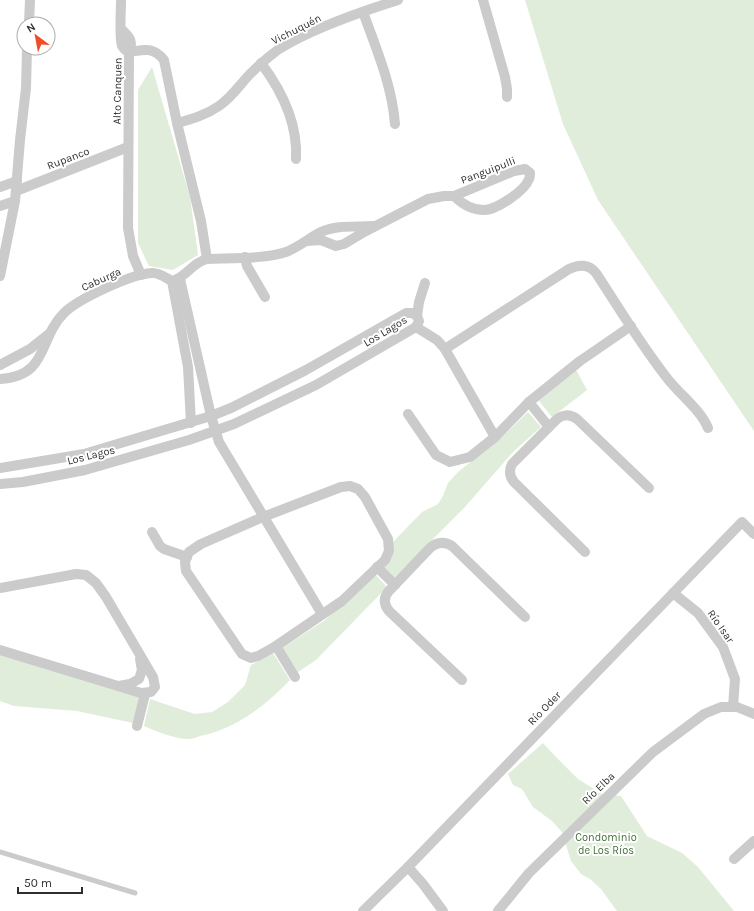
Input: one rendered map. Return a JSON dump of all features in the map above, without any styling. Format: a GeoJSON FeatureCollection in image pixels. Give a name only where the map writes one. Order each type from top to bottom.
{"type":"FeatureCollection","features":[{"type":"Feature","properties":{"kind":"street"},"geometry":{"type":"LineString","coordinates":[[29,16],[30,0]]}},
{"type":"Feature","properties":{"kind":"street"},"geometry":{"type":"LineString","coordinates":[[124,0],[121,0],[122,45],[125,50],[129,52]]}},
{"type":"Feature","properties":{"kind":"street","name":"Vichuquén"},"geometry":{"type":"LineString","coordinates":[[177,123],[202,116],[220,106],[236,92],[261,63],[298,38],[363,12],[398,0]]}},
{"type":"Feature","properties":{"kind":"street"},"geometry":{"type":"LineString","coordinates":[[483,0],[505,77],[507,89],[506,97]]}},
{"type":"Feature","properties":{"kind":"street"},"geometry":{"type":"LineString","coordinates":[[363,12],[388,85],[394,110],[395,124]]}},
{"type":"Feature","properties":{"kind":"street","name":"Alto Canquen"},"geometry":{"type":"LineString","coordinates":[[141,275],[133,256],[128,228],[129,52],[151,50],[158,53],[164,60],[177,123],[201,221],[207,259]]}},
{"type":"Feature","properties":{"kind":"street"},"geometry":{"type":"LineString","coordinates":[[0,276],[16,191],[28,56]]}},
{"type":"Feature","properties":{"kind":"street"},"geometry":{"type":"LineString","coordinates":[[261,63],[274,81],[289,114],[297,147],[296,159]]}},
{"type":"Feature","properties":{"kind":"street","name":"Rupanco"},"geometry":{"type":"LineString","coordinates":[[0,206],[16,191],[128,147]]}},
{"type":"Feature","properties":{"kind":"street","name":"Panguipulli"},"geometry":{"type":"LineString","coordinates":[[307,241],[321,240],[336,246],[344,244],[428,199],[454,196],[514,171],[526,169],[530,173],[530,179],[525,186],[509,199],[504,203],[484,210],[462,204],[454,196]]}},
{"type":"Feature","properties":{"kind":"street","name":"Rupanco"},"geometry":{"type":"LineString","coordinates":[[0,187],[16,191]]}},
{"type":"Feature","properties":{"kind":"street","name":"Panguipulli"},"geometry":{"type":"LineString","coordinates":[[176,280],[199,261],[207,259],[272,255],[286,252],[320,232],[343,227],[377,226]]}},
{"type":"Feature","properties":{"kind":"street"},"geometry":{"type":"LineString","coordinates":[[246,257],[247,266],[265,297]]}},
{"type":"Feature","properties":{"kind":"street"},"geometry":{"type":"LineString","coordinates":[[445,349],[569,269],[578,266],[586,266],[594,270],[663,373],[683,397],[701,415],[708,428]]}},
{"type":"Feature","properties":{"kind":"street","name":"Caburga"},"geometry":{"type":"LineString","coordinates":[[0,379],[7,379],[21,375],[31,368],[39,359],[51,333],[64,313],[79,302],[122,281],[141,275],[153,273],[176,280]]}},
{"type":"Feature","properties":{"kind":"street"},"geometry":{"type":"LineString","coordinates":[[176,280],[200,364],[210,416],[215,431],[226,456],[322,614]]}},
{"type":"Feature","properties":{"kind":"street"},"geometry":{"type":"LineString","coordinates":[[176,280],[188,367],[191,423]]}},
{"type":"Feature","properties":{"kind":"street"},"geometry":{"type":"LineString","coordinates":[[417,316],[419,302],[425,283]]}},
{"type":"Feature","properties":{"kind":"street","name":"Los Lagos"},"geometry":{"type":"LineString","coordinates":[[0,468],[84,454],[191,423],[231,408],[306,370],[406,313],[412,312],[417,316],[419,321],[416,327],[316,385],[234,424],[189,440],[85,470],[23,482],[0,484]]}},
{"type":"Feature","properties":{"kind":"street"},"geometry":{"type":"LineString","coordinates":[[395,320],[400,321],[404,325],[404,334]]}},
{"type":"Feature","properties":{"kind":"street"},"geometry":{"type":"LineString","coordinates":[[408,414],[436,455],[450,462],[470,457],[495,437],[529,402],[580,361],[631,326]]}},
{"type":"Feature","properties":{"kind":"street"},"geometry":{"type":"LineString","coordinates":[[416,327],[437,340],[445,349],[495,437]]}},
{"type":"Feature","properties":{"kind":"street","name":"Caburga"},"geometry":{"type":"LineString","coordinates":[[0,365],[30,349],[51,333]]}},
{"type":"Feature","properties":{"kind":"street"},"geometry":{"type":"LineString","coordinates":[[188,367],[200,364]]}},
{"type":"Feature","properties":{"kind":"street"},"geometry":{"type":"LineString","coordinates":[[529,402],[549,427]]}},
{"type":"Feature","properties":{"kind":"street"},"geometry":{"type":"LineString","coordinates":[[585,552],[514,482],[511,477],[510,471],[512,464],[549,427],[561,416],[567,415],[574,417],[650,488]]}},
{"type":"Feature","properties":{"kind":"street"},"geometry":{"type":"LineString","coordinates":[[350,486],[358,489],[365,497],[388,539],[389,551],[385,560],[342,601],[276,646],[258,656],[251,658],[242,654],[186,571],[185,562],[187,557],[189,552],[201,544],[263,517],[341,487],[350,486]]}},
{"type":"Feature","properties":{"kind":"street","name":"Río Oder"},"geometry":{"type":"LineString","coordinates":[[363,911],[408,867],[742,522],[754,534]]}},
{"type":"Feature","properties":{"kind":"street"},"geometry":{"type":"LineString","coordinates":[[152,532],[160,546],[164,549],[187,557]]}},
{"type":"Feature","properties":{"kind":"street"},"geometry":{"type":"LineString","coordinates":[[462,680],[386,608],[385,604],[385,597],[433,546],[445,543],[456,548],[525,617]]}},
{"type":"Feature","properties":{"kind":"street"},"geometry":{"type":"LineString","coordinates":[[378,567],[395,585]]}},
{"type":"Feature","properties":{"kind":"street"},"geometry":{"type":"LineString","coordinates":[[0,588],[76,574],[86,575],[96,583],[106,597],[155,683],[151,692],[143,693],[0,648]]}},
{"type":"Feature","properties":{"kind":"street","name":"Río Isar"},"geometry":{"type":"LineString","coordinates":[[673,593],[698,613],[723,647],[735,680],[733,707]]}},
{"type":"Feature","properties":{"kind":"street"},"geometry":{"type":"LineString","coordinates":[[276,646],[295,678]]}},
{"type":"Feature","properties":{"kind":"street"},"geometry":{"type":"LineString","coordinates":[[139,653],[142,670],[137,686],[143,693]]}},
{"type":"Feature","properties":{"kind":"street"},"geometry":{"type":"LineString","coordinates":[[118,686],[130,684],[146,675],[152,677]]}},
{"type":"Feature","properties":{"kind":"street"},"geometry":{"type":"LineString","coordinates":[[137,726],[143,693]]}},
{"type":"Feature","properties":{"kind":"street","name":"Río Elba"},"geometry":{"type":"LineString","coordinates":[[498,911],[529,873],[653,752],[704,714],[721,707],[733,707]]}},
{"type":"Feature","properties":{"kind":"street"},"geometry":{"type":"LineString","coordinates":[[733,707],[737,707],[754,714]]}},
{"type":"Feature","properties":{"kind":"street"},"geometry":{"type":"LineString","coordinates":[[734,859],[754,841]]}},
{"type":"Feature","properties":{"kind":"street"},"geometry":{"type":"LineString","coordinates":[[408,867],[443,911]]}},
{"type":"Feature","properties":{"kind":"lane"},"geometry":{"type":"LineString","coordinates":[[0,852],[135,893]]}},
{"type":"Feature","properties":{"kind":"green space"},"geometry":{"type":"Polygon","coordinates":[[[525,0],[754,0],[754,431],[598,200],[563,124],[525,0]]]}},
{"type":"Feature","properties":{"kind":"green space"},"geometry":{"type":"Polygon","coordinates":[[[152,67],[190,197],[198,255],[173,270],[149,266],[138,243],[138,90],[152,67]]]}},
{"type":"Feature","properties":{"kind":"green space"},"geometry":{"type":"Polygon","coordinates":[[[575,368],[587,390],[552,417],[539,401],[575,368]]]}},
{"type":"Feature","properties":{"kind":"green space"},"geometry":{"type":"Polygon","coordinates":[[[528,412],[541,427],[514,451],[464,508],[393,579],[383,568],[391,551],[393,542],[422,512],[438,504],[448,483],[458,472],[502,437],[528,412]]]}},
{"type":"Feature","properties":{"kind":"green space"},"geometry":{"type":"Polygon","coordinates":[[[375,574],[387,587],[316,660],[298,672],[282,648],[324,621],[375,574]]]}},
{"type":"Feature","properties":{"kind":"green space"},"geometry":{"type":"Polygon","coordinates":[[[273,653],[290,680],[270,699],[238,722],[213,733],[188,739],[172,736],[144,726],[150,699],[195,714],[212,712],[228,702],[245,685],[251,665],[273,653]]]}},
{"type":"Feature","properties":{"kind":"green space"},"geometry":{"type":"Polygon","coordinates":[[[0,655],[140,695],[133,723],[77,711],[14,706],[0,701],[0,655]]]}},
{"type":"Feature","properties":{"kind":"green space","name":"Condominio de Los Ríos"},"geometry":{"type":"Polygon","coordinates":[[[543,743],[578,779],[602,794],[621,796],[647,836],[682,853],[698,867],[734,911],[617,911],[601,889],[590,879],[581,874],[571,861],[562,832],[552,821],[533,807],[522,789],[513,785],[508,774],[543,743]]]}}]}
